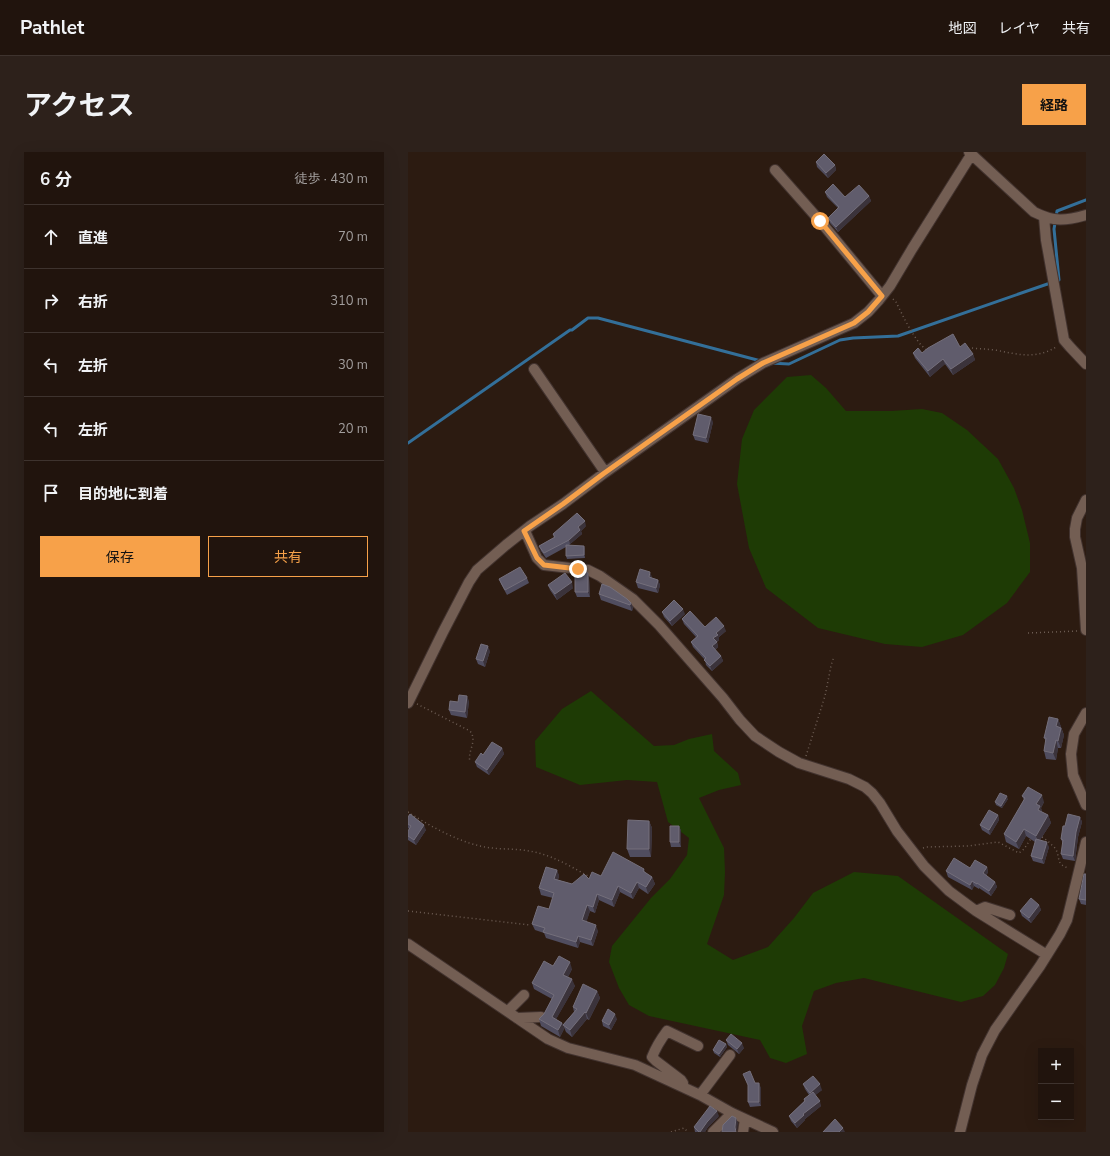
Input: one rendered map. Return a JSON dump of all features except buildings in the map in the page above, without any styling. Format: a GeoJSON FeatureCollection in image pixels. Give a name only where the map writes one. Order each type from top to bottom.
{"type":"FeatureCollection","features":[{"type":"Feature","properties":{"kind":"street"},"geometry":{"type":"LineString","coordinates":[[409,702],[459,600],[477,570],[524,531],[737,379],[763,363],[854,323],[868,312],[884,294],[970,153],[1034,212],[1044,218],[1065,221],[1086,216]]}},
{"type":"Feature","properties":{"kind":"street"},"geometry":{"type":"LineString","coordinates":[[775,170],[884,294]]}},
{"type":"Feature","properties":{"kind":"street"},"geometry":{"type":"LineString","coordinates":[[1044,218],[1046,240],[1064,340],[1085,361]]}},
{"type":"Feature","properties":{"kind":"street"},"geometry":{"type":"LineString","coordinates":[[534,369],[605,472]]}},
{"type":"Feature","properties":{"kind":"street"},"geometry":{"type":"LineString","coordinates":[[1082,630],[1082,568],[1074,537],[1074,528],[1086,500]]}},
{"type":"Feature","properties":{"kind":"street"},"geometry":{"type":"LineString","coordinates":[[524,531],[537,558],[544,565],[588,570],[600,576],[633,599],[659,625],[755,736],[779,752],[804,764],[849,779],[865,787],[880,803],[897,831],[924,866],[949,891],[976,911],[1047,954]]}},
{"type":"Feature","properties":{"kind":"street"},"geometry":{"type":"LineString","coordinates":[[1086,713],[1074,734],[1071,754],[1073,775],[1086,805]]}},
{"type":"Feature","properties":{"kind":"street"},"geometry":{"type":"LineString","coordinates":[[960,1132],[970,1092],[982,1055],[995,1030],[1047,954],[1067,920],[1086,842]]}},
{"type":"Feature","properties":{"kind":"street"},"geometry":{"type":"LineString","coordinates":[[976,911],[986,907],[1010,914]]}},
{"type":"Feature","properties":{"kind":"street"},"geometry":{"type":"LineString","coordinates":[[408,944],[548,1039],[568,1048],[635,1065],[684,1087],[732,1113],[773,1132]]}},
{"type":"Feature","properties":{"kind":"street"},"geometry":{"type":"LineString","coordinates":[[508,1012],[524,995]]}},
{"type":"Feature","properties":{"kind":"street"},"geometry":{"type":"LineString","coordinates":[[517,1018],[541,1017]]}},
{"type":"Feature","properties":{"kind":"street"},"geometry":{"type":"LineString","coordinates":[[684,1087],[682,1080],[652,1057],[667,1031],[698,1046]]}},
{"type":"Feature","properties":{"kind":"street"},"geometry":{"type":"LineString","coordinates":[[700,1095],[730,1055]]}},
{"type":"Feature","properties":{"kind":"street"},"geometry":{"type":"LineString","coordinates":[[713,1132],[732,1113]]}},
{"type":"Feature","properties":{"kind":"street"},"geometry":{"type":"LineString","coordinates":[[742,1132],[745,1119]]}},
{"type":"Feature","properties":{"kind":"path"},"geometry":{"type":"LineString","coordinates":[[884,294],[896,302],[917,341],[925,349],[931,351]]}},
{"type":"Feature","properties":{"kind":"path"},"geometry":{"type":"LineString","coordinates":[[972,348],[1021,355],[1035,355],[1052,350],[1065,341]]}},
{"type":"Feature","properties":{"kind":"path"},"geometry":{"type":"LineString","coordinates":[[1028,633],[1082,630]]}},
{"type":"Feature","properties":{"kind":"path"},"geometry":{"type":"LineString","coordinates":[[804,764],[825,696],[834,656]]}},
{"type":"Feature","properties":{"kind":"path"},"geometry":{"type":"LineString","coordinates":[[409,702],[470,731],[474,737],[470,753],[470,762]]}},
{"type":"Feature","properties":{"kind":"path"},"geometry":{"type":"LineString","coordinates":[[408,812],[427,824],[474,845],[487,848],[531,851],[548,856],[588,876],[595,876]]}},
{"type":"Feature","properties":{"kind":"path"},"geometry":{"type":"LineString","coordinates":[[913,852],[926,847],[968,846],[998,842],[1019,853],[1024,849],[1034,834]]}},
{"type":"Feature","properties":{"kind":"path"},"geometry":{"type":"LineString","coordinates":[[1038,834],[1049,842],[1056,850],[1059,862],[1064,867],[1079,871]]}},
{"type":"Feature","properties":{"kind":"path"},"geometry":{"type":"LineString","coordinates":[[408,911],[530,925]]}},
{"type":"Feature","properties":{"kind":"path"},"geometry":{"type":"LineString","coordinates":[[671,1132],[684,1128],[688,1132]]}},
{"type":"Feature","properties":{"kind":"green space"},"geometry":{"type":"Polygon","coordinates":[[[811,375],[826,388],[846,411],[922,409],[942,413],[967,430],[998,459],[1014,488],[1022,510],[1030,543],[1030,572],[1007,603],[963,635],[922,647],[885,644],[818,628],[766,588],[749,548],[737,484],[742,439],[754,410],[787,377],[811,375]]]}},
{"type":"Feature","properties":{"kind":"green space"},"geometry":{"type":"Polygon","coordinates":[[[591,691],[654,746],[674,745],[689,739],[712,734],[714,751],[738,773],[741,785],[719,790],[699,798],[724,848],[724,895],[707,944],[733,960],[768,947],[794,918],[813,893],[854,872],[898,876],[1008,954],[1004,968],[995,985],[983,996],[961,1002],[864,978],[836,983],[814,991],[802,1026],[807,1054],[786,1063],[770,1058],[760,1040],[649,1016],[629,1005],[619,988],[609,962],[612,946],[651,898],[670,879],[687,855],[689,838],[668,822],[657,782],[627,780],[580,785],[536,767],[535,741],[562,709],[591,691]]]}},
{"type":"Feature","properties":{"kind":"waterway"},"geometry":{"type":"LineString","coordinates":[[770,363],[789,364],[840,340],[898,336],[1059,280],[1054,229],[1057,211],[1086,200]]}},
{"type":"Feature","properties":{"kind":"waterway"},"geometry":{"type":"LineString","coordinates":[[408,443],[588,318],[598,318],[761,361]]}},
{"type":"Feature","properties":{"kind":"route"},"geometry":{"type":"LineString","coordinates":[[578,569],[544,565],[537,558],[524,531],[737,379],[763,363],[854,323],[868,312],[882,296],[820,221]]}}]}
